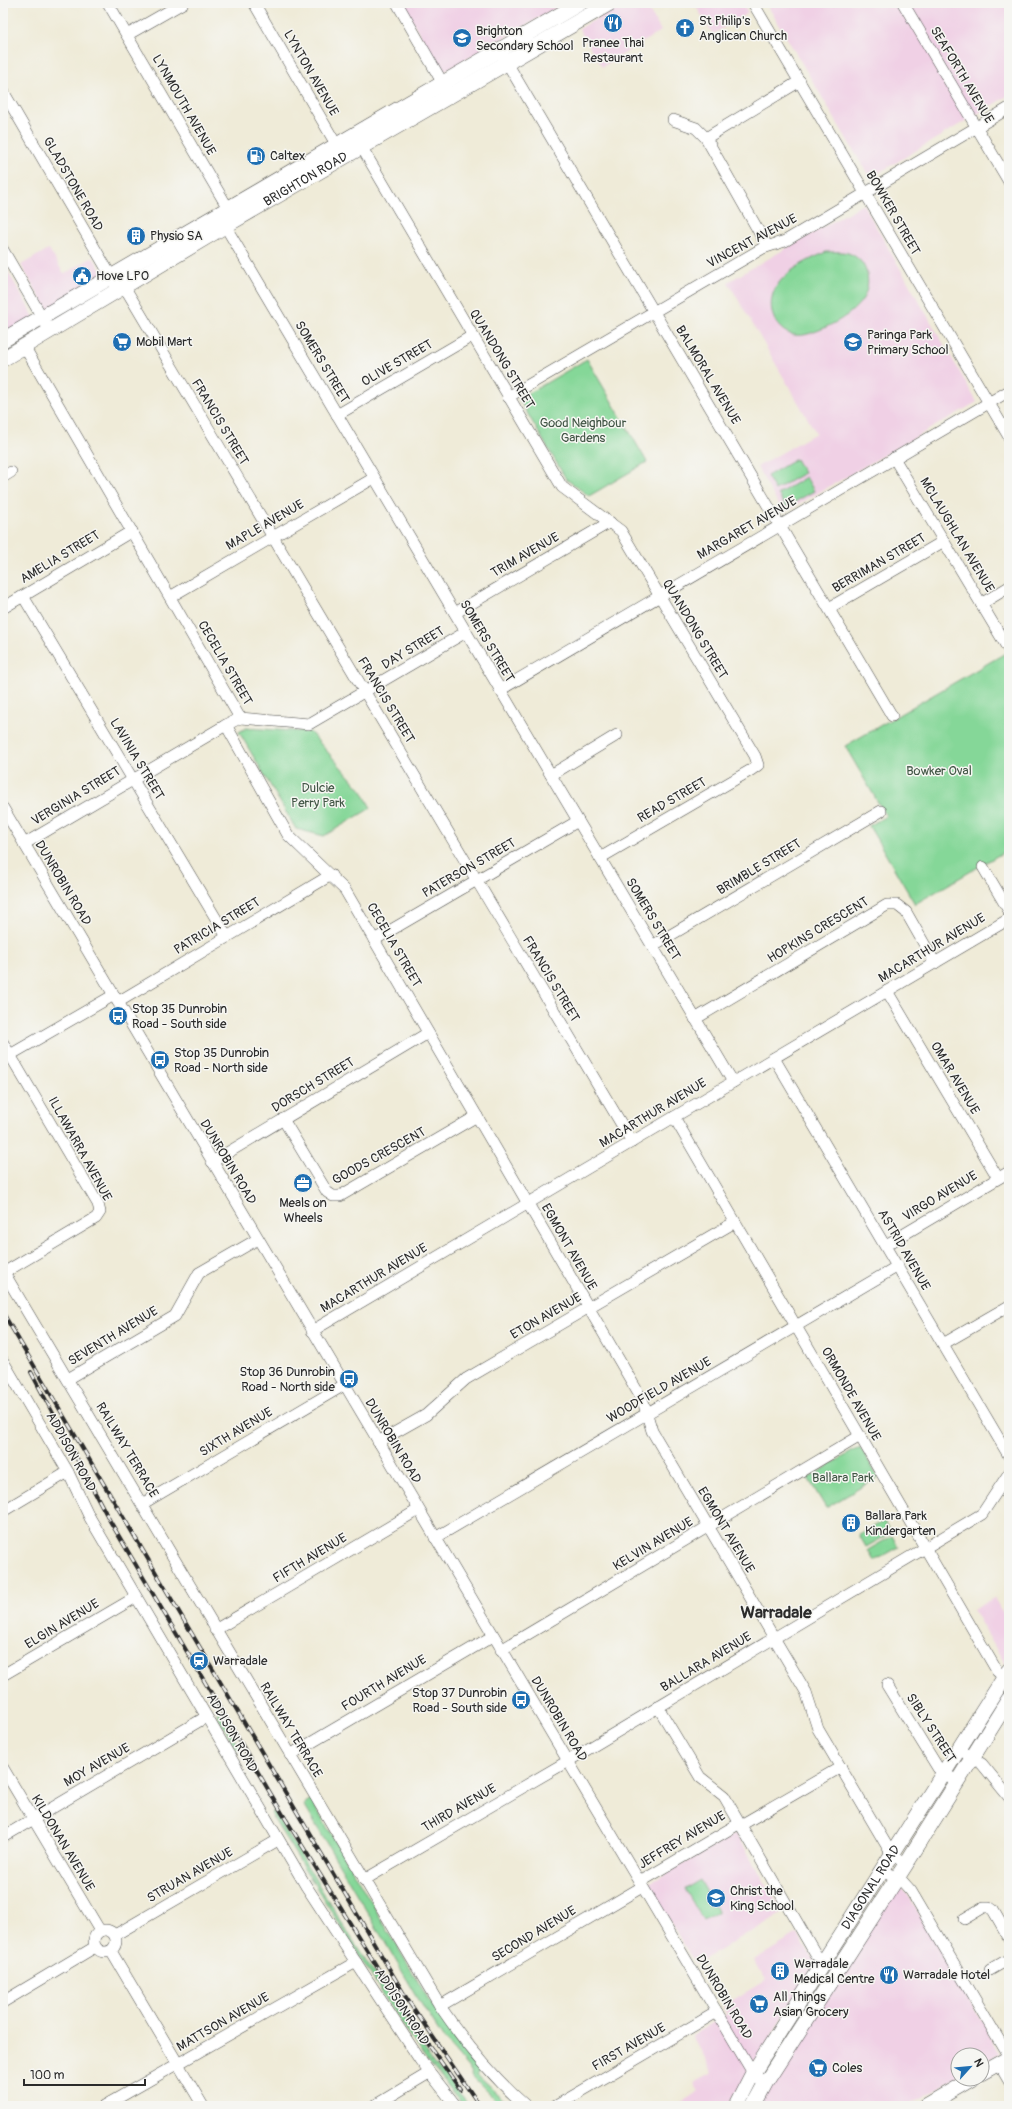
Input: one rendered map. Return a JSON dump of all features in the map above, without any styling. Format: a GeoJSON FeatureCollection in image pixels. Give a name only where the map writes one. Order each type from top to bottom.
{"type":"FeatureCollection","features":[{"type":"Feature","properties":{"kind":"main road","name":"BRIGHTON ROAD"},"geometry":{"type":"LineString","coordinates":[[3,359],[122,288],[336,144],[580,3]]}},
{"type":"Feature","properties":{"kind":"main road","name":"BRIGHTON ROAD"},"geometry":{"type":"LineString","coordinates":[[3,340],[113,274],[344,158],[610,3]]}},
{"type":"Feature","properties":{"kind":"main road","name":"DIAGONAL ROAD"},"geometry":{"type":"LineString","coordinates":[[736,2106],[753,2073],[959,1749],[1007,1677]]}},
{"type":"Feature","properties":{"kind":"main road","name":"DIAGONAL ROAD"},"geometry":{"type":"LineString","coordinates":[[753,2106],[766,2082],[974,1757],[1009,1699]]}},
{"type":"Feature","properties":{"kind":"main road"},"geometry":{"type":"LineString","coordinates":[[990,2068],[1006,2059]]}},
{"type":"Feature","properties":{"kind":"main road"},"geometry":{"type":"LineString","coordinates":[[926,2106],[958,2087]]}},
{"type":"Feature","properties":{"kind":"street","name":"LYNMOUTH AVENUE"},"geometry":{"type":"LineString","coordinates":[[108,3],[227,217]]}},
{"type":"Feature","properties":{"kind":"street"},"geometry":{"type":"LineString","coordinates":[[127,35],[183,3]]}},
{"type":"Feature","properties":{"kind":"street","name":"LYNTON AVENUE"},"geometry":{"type":"LineString","coordinates":[[254,3],[344,158]]}},
{"type":"Feature","properties":{"kind":"street"},"geometry":{"type":"LineString","coordinates":[[397,3],[450,97]]}},
{"type":"Feature","properties":{"kind":"street","name":"BOWKER STREET"},"geometry":{"type":"LineString","coordinates":[[753,3],[1009,437]]}},
{"type":"Feature","properties":{"kind":"street","name":"SEAFORTH AVENUE"},"geometry":{"type":"LineString","coordinates":[[904,3],[1009,182]]}},
{"type":"Feature","properties":{"kind":"street","name":"BALMORAL AVENUE"},"geometry":{"type":"LineString","coordinates":[[499,50],[892,716]]}},
{"type":"Feature","properties":{"kind":"street"},"geometry":{"type":"LineString","coordinates":[[706,138],[800,81]]}},
{"type":"Feature","properties":{"kind":"street","name":"GLADSTONE ROAD"},"geometry":{"type":"LineString","coordinates":[[3,91],[122,288]]}},
{"type":"Feature","properties":{"kind":"street","name":"VINCENT AVENUE"},"geometry":{"type":"LineString","coordinates":[[508,397],[767,246],[784,241],[1009,108]]}},
{"type":"Feature","properties":{"kind":"street"},"geometry":{"type":"LineString","coordinates":[[673,120],[696,128],[706,138],[767,246]]}},
{"type":"Feature","properties":{"kind":"street","name":"QUANDONG STREET"},"geometry":{"type":"LineString","coordinates":[[353,134],[562,487],[621,531],[755,756],[758,765]]}},
{"type":"Feature","properties":{"kind":"street","name":"SOMERS STREET"},"geometry":{"type":"LineString","coordinates":[[227,217],[337,415],[733,1082]]}},
{"type":"Feature","properties":{"kind":"street"},"geometry":{"type":"LineString","coordinates":[[3,250],[50,331]]}},
{"type":"Feature","properties":{"kind":"street","name":"FRANCIS STREET"},"geometry":{"type":"LineString","coordinates":[[122,288],[632,1142]]}},
{"type":"Feature","properties":{"kind":"street","name":"OLIVE STREET"},"geometry":{"type":"LineString","coordinates":[[337,415],[472,336]]}},
{"type":"Feature","properties":{"kind":"street","name":"CECELIA STREET"},"geometry":{"type":"LineString","coordinates":[[24,346],[240,718],[226,725],[288,835],[346,890],[528,1204]]}},
{"type":"Feature","properties":{"kind":"street","name":"MARGARET AVENUE"},"geometry":{"type":"LineString","coordinates":[[500,690],[1009,391]]}},
{"type":"Feature","properties":{"kind":"street","name":"MCLAUGHLAN AVENUE"},"geometry":{"type":"LineString","coordinates":[[894,458],[1007,647]]}},
{"type":"Feature","properties":{"kind":"street","name":"MAPLE AVENUE"},"geometry":{"type":"LineString","coordinates":[[170,597],[374,478]]}},
{"type":"Feature","properties":{"kind":"street","name":"TRIM AVENUE"},"geometry":{"type":"LineString","coordinates":[[455,613],[610,522]]}},
{"type":"Feature","properties":{"kind":"street","name":"AMELIA STREET"},"geometry":{"type":"LineString","coordinates":[[3,608],[132,531]]}},
{"type":"Feature","properties":{"kind":"street","name":"BERRIMAN STREET"},"geometry":{"type":"LineString","coordinates":[[829,608],[944,541]]}},
{"type":"Feature","properties":{"kind":"street"},"geometry":{"type":"LineString","coordinates":[[981,604],[1009,587]]}},
{"type":"Feature","properties":{"kind":"street","name":"LAVINIA STREET"},"geometry":{"type":"LineString","coordinates":[[22,596],[227,937]]}},
{"type":"Feature","properties":{"kind":"street","name":"DAY STREET"},"geometry":{"type":"LineString","coordinates":[[240,718],[309,724],[365,693],[466,632]]}},
{"type":"Feature","properties":{"kind":"street","name":"VERGINIA STREET"},"geometry":{"type":"LineString","coordinates":[[24,844],[226,725]]}},
{"type":"Feature","properties":{"kind":"street"},"geometry":{"type":"LineString","coordinates":[[550,775],[617,735]]}},
{"type":"Feature","properties":{"kind":"street","name":"READ STREET"},"geometry":{"type":"LineString","coordinates":[[600,858],[758,765]]}},
{"type":"Feature","properties":{"kind":"street","name":"DUNROBIN ROAD"},"geometry":{"type":"LineString","coordinates":[[3,808],[753,2073],[766,2082]]}},
{"type":"Feature","properties":{"kind":"street","name":"BRIMBLE STREET"},"geometry":{"type":"LineString","coordinates":[[652,946],[881,811]]}},
{"type":"Feature","properties":{"kind":"street","name":"PATERSON STREET"},"geometry":{"type":"LineString","coordinates":[[374,940],[578,821]]}},
{"type":"Feature","properties":{"kind":"street"},"geometry":{"type":"LineString","coordinates":[[983,867],[1009,911]]}},
{"type":"Feature","properties":{"kind":"street","name":"PATRICIA STREET"},"geometry":{"type":"LineString","coordinates":[[10,1055],[227,937],[330,875]]}},
{"type":"Feature","properties":{"kind":"street","name":"HOPKINS CRESCENT"},"geometry":{"type":"LineString","coordinates":[[696,1019],[887,906],[898,905],[906,912],[935,963]]}},
{"type":"Feature","properties":{"kind":"street","name":"MACARTHUR AVENUE"},"geometry":{"type":"LineString","coordinates":[[312,1331],[1009,919]]}},
{"type":"Feature","properties":{"kind":"street","name":"OMAR AVENUE"},"geometry":{"type":"LineString","coordinates":[[887,991],[998,1178]]}},
{"type":"Feature","properties":{"kind":"street","name":"DORSCH STREET"},"geometry":{"type":"LineString","coordinates":[[212,1162],[428,1033]]}},
{"type":"Feature","properties":{"kind":"street","name":"ILLAWARRA AVENUE"},"geometry":{"type":"LineString","coordinates":[[3,1043],[98,1204],[100,1212],[96,1218],[4,1272]]}},
{"type":"Feature","properties":{"kind":"street","name":"ASTRID AVENUE"},"geometry":{"type":"LineString","coordinates":[[774,1058],[886,1245],[1009,1456]]}},
{"type":"Feature","properties":{"kind":"street","name":"GOODS CRESCENT"},"geometry":{"type":"LineString","coordinates":[[284,1119],[327,1192],[333,1196],[340,1196],[477,1116]]}},
{"type":"Feature","properties":{"kind":"street","name":"ORMONDE AVENUE"},"geometry":{"type":"LineString","coordinates":[[674,1117],[997,1671],[1007,1677]]}},
{"type":"Feature","properties":{"kind":"street","name":"VIRGO AVENUE"},"geometry":{"type":"LineString","coordinates":[[886,1245],[1009,1172]]}},
{"type":"Feature","properties":{"kind":"street","name":"EGMONT AVENUE"},"geometry":{"type":"LineString","coordinates":[[528,1204],[643,1401],[652,1431],[806,1692],[818,1728],[840,1767],[892,1856],[906,1864]]}},
{"type":"Feature","properties":{"kind":"street","name":"ETON AVENUE"},"geometry":{"type":"LineString","coordinates":[[378,1442],[426,1415],[466,1379],[735,1222]]}},
{"type":"Feature","properties":{"kind":"street","name":"SEVENTH AVENUE"},"geometry":{"type":"LineString","coordinates":[[68,1380],[175,1316],[199,1273],[258,1239]]}},
{"type":"Feature","properties":{"kind":"street","name":"WOODFIELD AVENUE"},"geometry":{"type":"LineString","coordinates":[[435,1538],[898,1266]]}},
{"type":"Feature","properties":{"kind":"street","name":"RAILWAY TERRACE"},"geometry":{"type":"LineString","coordinates":[[4,1272],[215,1630],[440,2006],[465,2042],[492,2074],[526,2106]]}},
{"type":"Feature","properties":{"kind":"street"},"geometry":{"type":"LineString","coordinates":[[943,1344],[1009,1306]]}},
{"type":"Feature","properties":{"kind":"street","name":"ADDISON ROAD"},"geometry":{"type":"LineString","coordinates":[[3,1361],[68,1472],[90,1518],[278,1840],[429,2073],[456,2106]]}},
{"type":"Feature","properties":{"kind":"street","name":"SIXTH AVENUE"},"geometry":{"type":"LineString","coordinates":[[142,1504],[344,1385]]}},
{"type":"Feature","properties":{"kind":"street","name":"KELVIN AVENUE"},"geometry":{"type":"LineString","coordinates":[[501,1650],[860,1436]]}},
{"type":"Feature","properties":{"kind":"street"},"geometry":{"type":"LineString","coordinates":[[3,1511],[68,1472]]}},
{"type":"Feature","properties":{"kind":"street","name":"BALLARA AVENUE"},"geometry":{"type":"LineString","coordinates":[[568,1761],[982,1514],[1009,1473]]}},
{"type":"Feature","properties":{"kind":"street","name":"FIFTH AVENUE"},"geometry":{"type":"LineString","coordinates":[[215,1630],[418,1510]]}},
{"type":"Feature","properties":{"kind":"street","name":"ELGIN AVENUE"},"geometry":{"type":"LineString","coordinates":[[3,1675],[136,1597]]}},
{"type":"Feature","properties":{"kind":"street","name":"FOURTH AVENUE"},"geometry":{"type":"LineString","coordinates":[[290,1755],[493,1636]]}},
{"type":"Feature","properties":{"kind":"street","name":"SIBLY STREET"},"geometry":{"type":"LineString","coordinates":[[887,1685],[938,1768],[944,1774],[957,1782]]}},
{"type":"Feature","properties":{"kind":"street"},"geometry":{"type":"LineString","coordinates":[[658,1707],[700,1777],[724,1796],[816,1955],[825,1961]]}},
{"type":"Feature","properties":{"kind":"street","name":"MOY AVENUE"},"geometry":{"type":"LineString","coordinates":[[3,1836],[206,1717]]}},
{"type":"Feature","properties":{"kind":"street"},"geometry":{"type":"LineString","coordinates":[[959,1749],[974,1757],[982,1764],[1009,1796]]}},
{"type":"Feature","properties":{"kind":"street","name":"THIRD AVENUE"},"geometry":{"type":"LineString","coordinates":[[364,1880],[568,1761]]}},
{"type":"Feature","properties":{"kind":"street","name":"JEFFREY AVENUE"},"geometry":{"type":"LineString","coordinates":[[641,1884],[740,1824],[840,1767]]}},
{"type":"Feature","properties":{"kind":"street","name":"KILDONAN AVENUE"},"geometry":{"type":"LineString","coordinates":[[3,1768],[100,1931]]}},
{"type":"Feature","properties":{"kind":"street","name":"STRUAN AVENUE"},"geometry":{"type":"LineString","coordinates":[[115,1935],[278,1840]]}},
{"type":"Feature","properties":{"kind":"street"},"geometry":{"type":"LineString","coordinates":[[883,1870],[897,1878],[911,1891],[1006,2059],[1009,2081]]}},
{"type":"Feature","properties":{"kind":"street","name":"SECOND AVENUE"},"geometry":{"type":"LineString","coordinates":[[440,2006],[641,1884]]}},
{"type":"Feature","properties":{"kind":"street"},"geometry":{"type":"LineString","coordinates":[[964,1919],[989,1907],[1006,1926],[1009,1938]]}},
{"type":"Feature","properties":{"kind":"street"},"geometry":{"type":"LineString","coordinates":[[95,1947],[96,1935],[100,1931],[106,1930],[115,1935],[117,1942],[111,1951]]}},
{"type":"Feature","properties":{"kind":"street"},"geometry":{"type":"LineString","coordinates":[[95,1947],[100,1951],[111,1951]]}},
{"type":"Feature","properties":{"kind":"street"},"geometry":{"type":"LineString","coordinates":[[3,2002],[95,1947]]}},
{"type":"Feature","properties":{"kind":"street"},"geometry":{"type":"LineString","coordinates":[[111,1951],[202,2106]]}},
{"type":"Feature","properties":{"kind":"street"},"geometry":{"type":"LineString","coordinates":[[990,1970],[1009,1959]]}},
{"type":"Feature","properties":{"kind":"street","name":"MATTSON AVENUE"},"geometry":{"type":"LineString","coordinates":[[104,2106],[356,1962]]}},
{"type":"Feature","properties":{"kind":"street","name":"FIRST AVENUE"},"geometry":{"type":"LineString","coordinates":[[556,2106],[717,2012]]}},
{"type":"Feature","properties":{"kind":"street"},"geometry":{"type":"LineString","coordinates":[[374,2106],[429,2073]]}},
{"type":"Feature","properties":{"kind":"shaded area","name":"Brighton Secondary School"},"geometry":{"type":"Polygon","coordinates":[[[402,3],[565,3],[442,73],[402,3]]]}},
{"type":"Feature","properties":{"kind":"shaded area"},"geometry":{"type":"Polygon","coordinates":[[[623,3],[645,3],[661,31],[602,67],[579,29],[623,3]]]}},
{"type":"Feature","properties":{"kind":"shaded area"},"geometry":{"type":"Polygon","coordinates":[[[694,3],[742,3],[748,13],[713,34],[694,3]]]}},
{"type":"Feature","properties":{"kind":"shaded area"},"geometry":{"type":"Polygon","coordinates":[[[766,3],[1009,3],[1009,95],[870,178],[766,3]]]}},
{"type":"Feature","properties":{"kind":"shaded area","name":"Paringa Park Primary School"},"geometry":{"type":"Polygon","coordinates":[[[863,204],[977,402],[783,513],[757,467],[816,433],[728,282],[863,204]]]}},
{"type":"Feature","properties":{"kind":"shaded area"},"geometry":{"type":"Polygon","coordinates":[[[49,249],[64,274],[93,257],[105,277],[48,311],[21,265],[49,249]]]}},
{"type":"Feature","properties":{"kind":"shaded area"},"geometry":{"type":"Polygon","coordinates":[[[3,263],[35,319],[3,338],[3,263]]]}},
{"type":"Feature","properties":{"kind":"shaded area"},"geometry":{"type":"Polygon","coordinates":[[[994,1598],[1009,1623],[1009,1663],[1007,1667],[973,1610],[994,1598]]]}},
{"type":"Feature","properties":{"kind":"shaded area","name":"Christ the King School"},"geometry":{"type":"Polygon","coordinates":[[[736,1833],[783,1913],[695,1964],[648,1884],[736,1833]]]}},
{"type":"Feature","properties":{"kind":"shaded area"},"geometry":{"type":"Polygon","coordinates":[[[896,1888],[902,1888],[907,1893],[1000,2053],[990,2059],[990,2047],[950,2047],[950,2081],[906,2106],[764,2106],[759,2097],[896,1888]]]}},
{"type":"Feature","properties":{"kind":"shaded area"},"geometry":{"type":"Polygon","coordinates":[[[798,1934],[816,1964],[728,2106],[674,2106],[699,2092],[694,2083],[713,2073],[691,2036],[727,2014],[723,2006],[766,1980],[754,1960],[798,1934]]]}},
{"type":"Feature","properties":{"kind":"green space"},"geometry":{"type":"Polygon","coordinates":[[[826,252],[848,253],[861,262],[865,268],[868,283],[863,298],[853,310],[842,319],[828,326],[808,334],[797,335],[788,333],[775,321],[771,303],[773,293],[778,284],[788,273],[826,252]]]}},
{"type":"Feature","properties":{"kind":"green space","name":"Good Neighbour Gardens"},"geometry":{"type":"Polygon","coordinates":[[[587,359],[647,462],[589,496],[566,479],[519,399],[587,359]]]}},
{"type":"Feature","properties":{"kind":"green space"},"geometry":{"type":"Polygon","coordinates":[[[796,459],[804,473],[775,490],[767,476],[796,459]]]}},
{"type":"Feature","properties":{"kind":"green space"},"geometry":{"type":"Polygon","coordinates":[[[806,477],[814,491],[786,507],[778,494],[806,477]]]}},
{"type":"Feature","properties":{"kind":"green space","name":"Bowker Oval"},"geometry":{"type":"Polygon","coordinates":[[[1009,651],[1009,849],[915,904],[869,826],[886,816],[845,746],[1009,651]]]}},
{"type":"Feature","properties":{"kind":"green space","name":"Dulcie Perry Park"},"geometry":{"type":"Polygon","coordinates":[[[246,728],[310,732],[362,791],[371,808],[324,836],[296,829],[239,732],[246,728]]]}},
{"type":"Feature","properties":{"kind":"green space","name":"Ballara Park"},"geometry":{"type":"Polygon","coordinates":[[[860,1447],[878,1477],[826,1508],[808,1478],[860,1447]]]}},
{"type":"Feature","properties":{"kind":"green space"},"geometry":{"type":"Polygon","coordinates":[[[884,1521],[891,1533],[866,1547],[859,1535],[884,1521]]]}},
{"type":"Feature","properties":{"kind":"green space"},"geometry":{"type":"Polygon","coordinates":[[[892,1536],[899,1547],[874,1561],[868,1550],[892,1536]]]}},
{"type":"Feature","properties":{"kind":"green space"},"geometry":{"type":"Polygon","coordinates":[[[219,1711],[241,1749],[238,1751],[218,1717],[217,1712],[219,1711]]]}},
{"type":"Feature","properties":{"kind":"green space"},"geometry":{"type":"Polygon","coordinates":[[[311,1800],[430,2002],[452,2033],[483,2069],[477,2075],[510,2106],[501,2106],[473,2078],[471,2071],[444,2039],[422,2005],[304,1805],[311,1800]]]}},
{"type":"Feature","properties":{"kind":"green space"},"geometry":{"type":"Polygon","coordinates":[[[274,1811],[343,1925],[431,2060],[440,2072],[442,2071],[469,2106],[463,2106],[420,2051],[273,1818],[272,1812],[274,1811]]]}},
{"type":"Feature","properties":{"kind":"green space"},"geometry":{"type":"Polygon","coordinates":[[[700,1880],[718,1912],[703,1920],[685,1889],[700,1880]]]}},
{"type":"Feature","properties":{"kind":"railway"},"geometry":{"type":"LineString","coordinates":[[3,1313],[407,1999],[480,2106]]}},
{"type":"Feature","properties":{"kind":"railway"},"geometry":{"type":"LineString","coordinates":[[31,1372],[110,1521],[282,1813],[400,2004],[460,2089]]}},
{"type":"Feature","properties":{"kind":"place","name":"Pranee Thai Restaurant"},"geometry":{"type":"Point","coordinates":[613,23]}},
{"type":"Feature","properties":{"kind":"place","name":"St Philip's Anglican Church"},"geometry":{"type":"Point","coordinates":[685,28]}},
{"type":"Feature","properties":{"kind":"place","name":"Brighton Secondary School"},"geometry":{"type":"Point","coordinates":[462,38]}},
{"type":"Feature","properties":{"kind":"place","name":"Caltex"},"geometry":{"type":"Point","coordinates":[256,156]}},
{"type":"Feature","properties":{"kind":"place","name":"Physio SA"},"geometry":{"type":"Point","coordinates":[136,236]}},
{"type":"Feature","properties":{"kind":"place","name":"Hove LPO"},"geometry":{"type":"Point","coordinates":[82,276]}},
{"type":"Feature","properties":{"kind":"place","name":"Mobil Mart"},"geometry":{"type":"Point","coordinates":[122,342]}},
{"type":"Feature","properties":{"kind":"place","name":"Paringa Park Primary School"},"geometry":{"type":"Point","coordinates":[853,342]}},
{"type":"Feature","properties":{"kind":"place","name":"Stop 35 Dunrobin Road - South side"},"geometry":{"type":"Point","coordinates":[118,1016]}},
{"type":"Feature","properties":{"kind":"place","name":"Stop 35 Dunrobin Road - North side"},"geometry":{"type":"Point","coordinates":[160,1060]}},
{"type":"Feature","properties":{"kind":"place","name":"Meals on Wheels"},"geometry":{"type":"Point","coordinates":[303,1183]}},
{"type":"Feature","properties":{"kind":"place","name":"Stop 36 Dunrobin Road - North side"},"geometry":{"type":"Point","coordinates":[349,1379]}},
{"type":"Feature","properties":{"kind":"place","name":"Ballara Park Kindergarten"},"geometry":{"type":"Point","coordinates":[851,1523]}},
{"type":"Feature","properties":{"kind":"place","name":"Warradale"},"geometry":{"type":"Point","coordinates":[199,1661]}},
{"type":"Feature","properties":{"kind":"place","name":"Stop 37 Dunrobin Road - South side"},"geometry":{"type":"Point","coordinates":[521,1700]}},
{"type":"Feature","properties":{"kind":"place","name":"Christ the King School"},"geometry":{"type":"Point","coordinates":[716,1898]}},
{"type":"Feature","properties":{"kind":"place","name":"Warradale Medical Centre"},"geometry":{"type":"Point","coordinates":[780,1971]}},
{"type":"Feature","properties":{"kind":"place","name":"Warradale Hotel"},"geometry":{"type":"Point","coordinates":[889,1975]}},
{"type":"Feature","properties":{"kind":"place","name":"All Things Asian Grocery"},"geometry":{"type":"Point","coordinates":[759,2004]}},
{"type":"Feature","properties":{"kind":"place","name":"Coles"},"geometry":{"type":"Point","coordinates":[818,2068]}},
{"type":"Feature","properties":{"kind":"district","name":"Warradale"},"geometry":{"type":"Point","coordinates":[776,1612]}}]}
